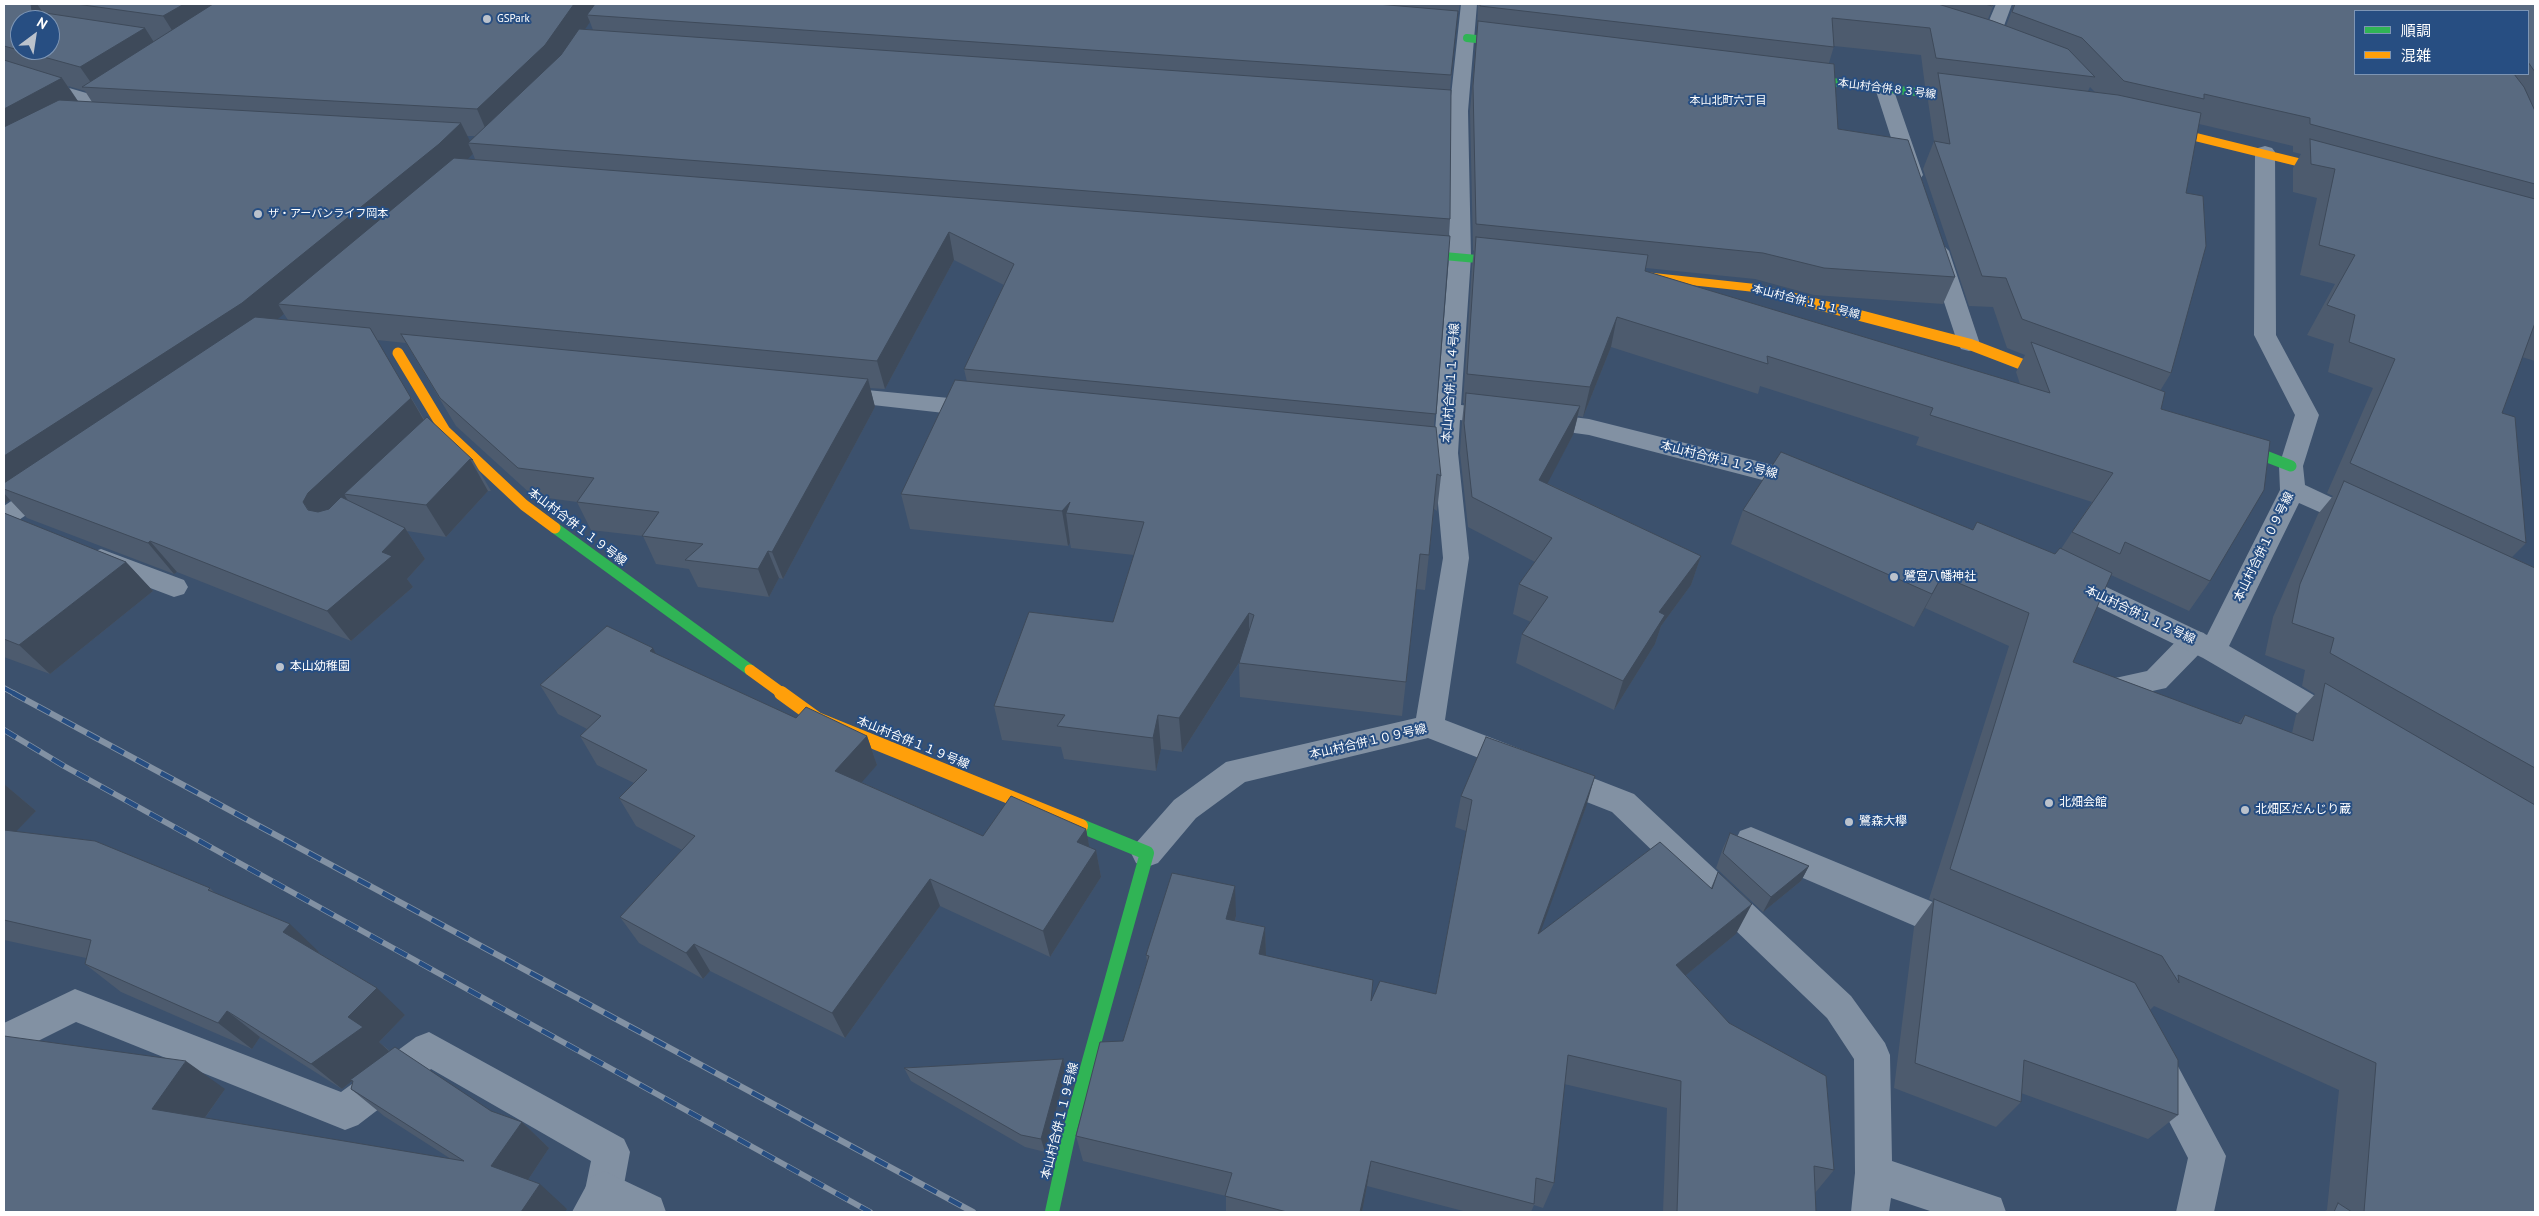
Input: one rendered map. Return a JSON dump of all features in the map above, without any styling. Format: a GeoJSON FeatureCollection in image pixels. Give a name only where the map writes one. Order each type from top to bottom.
{"type":"FeatureCollection","features":[{"type":"Feature","properties":{"kind":"street","name":"本山村合併１１４号線"},"geometry":{"type":"LineString","coordinates":[[1428,726],[1456,558],[1446,454],[1460,256],[1460,33],[1469,4]]}},
{"type":"Feature","properties":{"kind":"street"},"geometry":{"type":"LineString","coordinates":[[1989,42],[2004,4]]}},
{"type":"Feature","properties":{"kind":"street"},"geometry":{"type":"LineString","coordinates":[[1460,33],[1525,45]]}},
{"type":"Feature","properties":{"kind":"street"},"geometry":{"type":"LineString","coordinates":[[1971,36],[2007,49]]}},
{"type":"Feature","properties":{"kind":"street"},"geometry":{"type":"LineString","coordinates":[[4,74],[96,115],[117,93]]}},
{"type":"Feature","properties":{"kind":"street","name":"本山村合併８３号線"},"geometry":{"type":"LineString","coordinates":[[1787,77],[1980,100]]}},
{"type":"Feature","properties":{"kind":"street"},"geometry":{"type":"LineString","coordinates":[[1884,88],[1919,192]]}},
{"type":"Feature","properties":{"kind":"street"},"geometry":{"type":"LineString","coordinates":[[1399,107],[1459,111]]}},
{"type":"Feature","properties":{"kind":"street"},"geometry":{"type":"LineString","coordinates":[[2150,126],[2265,152],[2349,175]]}},
{"type":"Feature","properties":{"kind":"street","name":"本山村合併１０９号線"},"geometry":{"type":"LineString","coordinates":[[2095,693],[2156,680],[2204,645],[2292,478],[2307,415],[2265,335],[2265,152]]}},
{"type":"Feature","properties":{"kind":"street"},"geometry":{"type":"LineString","coordinates":[[1931,230],[1969,344]]}},
{"type":"Feature","properties":{"kind":"street"},"geometry":{"type":"LineString","coordinates":[[1401,252],[1519,263]]}},
{"type":"Feature","properties":{"kind":"street","name":"本山村合併１１１号線"},"geometry":{"type":"LineString","coordinates":[[1627,274],[1755,288],[1969,344],[2070,382]]}},
{"type":"Feature","properties":{"kind":"street"},"geometry":{"type":"LineString","coordinates":[[388,352],[427,356]]}},
{"type":"Feature","properties":{"kind":"street","name":"本山村合併１１９号線"},"geometry":{"type":"LineString","coordinates":[[388,352],[438,438],[524,505],[817,719],[1148,853],[1069,1134],[1052,1212]]}},
{"type":"Feature","properties":{"kind":"street"},"geometry":{"type":"LineString","coordinates":[[813,393],[1001,411]]}},
{"type":"Feature","properties":{"kind":"street","name":"本山村合併１１２号線"},"geometry":{"type":"LineString","coordinates":[[1450,411],[1589,427],[1831,490]]}},
{"type":"Feature","properties":{"kind":"street"},"geometry":{"type":"LineString","coordinates":[[2226,442],[2292,478],[2384,533]]}},
{"type":"Feature","properties":{"kind":"street"},"geometry":{"type":"LineString","coordinates":[[1377,447],[1446,454]]}},
{"type":"Feature","properties":{"kind":"street"},"geometry":{"type":"LineString","coordinates":[[4,519],[69,474]]}},
{"type":"Feature","properties":{"kind":"street"},"geometry":{"type":"LineString","coordinates":[[4,519],[31,531]]}},
{"type":"Feature","properties":{"kind":"street"},"geometry":{"type":"LineString","coordinates":[[75,549],[174,587]]}},
{"type":"Feature","properties":{"kind":"street","name":"本山村合併１１２号線"},"geometry":{"type":"LineString","coordinates":[[2045,570],[2204,645],[2357,734]]}},
{"type":"Feature","properties":{"kind":"street","name":"本山村合併１０９号線"},"geometry":{"type":"LineString","coordinates":[[1148,853],[1185,809],[1237,771],[1350,746],[1428,726],[1623,803],[1839,1007],[1872,1055],[1874,1173],[1870,1212]]}},
{"type":"Feature","properties":{"kind":"street"},"geometry":{"type":"LineString","coordinates":[[1751,841],[1986,940]]}},
{"type":"Feature","properties":{"kind":"street"},"geometry":{"type":"LineString","coordinates":[[4,1041],[75,1005],[345,1112],[429,1049],[611,1152],[597,1201],[647,1212]]}},
{"type":"Feature","properties":{"kind":"street"},"geometry":{"type":"LineString","coordinates":[[2143,1038],[2207,1156],[2195,1212]]}},
{"type":"Feature","properties":{"kind":"street"},"geometry":{"type":"LineString","coordinates":[[1874,1173],[1986,1212]]}},
{"type":"Feature","properties":{"kind":"building"},"geometry":{"type":"Polygon","coordinates":[[[4,4],[31,4],[32,10],[10,10],[10,48],[4,46],[4,4]]]}},
{"type":"Feature","properties":{"kind":"building"},"geometry":{"type":"Polygon","coordinates":[[[76,4],[184,4],[163,16],[76,4]]]}},
{"type":"Feature","properties":{"kind":"building"},"geometry":{"type":"Polygon","coordinates":[[[213,4],[574,4],[545,45],[477,109],[82,87],[213,4]]]}},
{"type":"Feature","properties":{"kind":"building"},"geometry":{"type":"Polygon","coordinates":[[[595,4],[1377,4],[1458,11],[1451,75],[587,15],[595,4]]]}},
{"type":"Feature","properties":{"kind":"building"},"geometry":{"type":"Polygon","coordinates":[[[1480,4],[1938,4],[1993,21],[2068,49],[2095,77],[1936,58],[1930,28],[1832,18],[1834,47],[1480,6],[1480,4]]]}},
{"type":"Feature","properties":{"kind":"building"},"geometry":{"type":"Polygon","coordinates":[[[2015,4],[2535,4],[2535,72],[2529,63],[2529,10],[2354,10],[2354,75],[2515,75],[2524,87],[2535,111],[2535,184],[2310,124],[2310,118],[2204,94],[2204,99],[2124,81],[2082,38],[2012,12],[2015,4]]]}},
{"type":"Feature","properties":{"kind":"building"},"geometry":{"type":"Polygon","coordinates":[[[60,15],[145,28],[80,67],[55,60],[60,60],[60,15]]]}},
{"type":"Feature","properties":{"kind":"building"},"geometry":{"type":"Polygon","coordinates":[[[1478,21],[1834,64],[1838,129],[1908,140],[1955,277],[1824,268],[1763,253],[1476,224],[1473,86],[1478,21]]]}},
{"type":"Feature","properties":{"kind":"building"},"geometry":{"type":"Polygon","coordinates":[[[579,29],[1451,90],[1450,219],[468,143],[561,55],[579,29]]]}},
{"type":"Feature","properties":{"kind":"building"},"geometry":{"type":"Polygon","coordinates":[[[4,60],[62,78],[4,109],[4,60]]]}},
{"type":"Feature","properties":{"kind":"building"},"geometry":{"type":"Polygon","coordinates":[[[1938,73],[2118,95],[2201,113],[2186,193],[2203,196],[2206,246],[2171,373],[2022,319],[2006,278],[1982,276],[1934,141],[1950,144],[1938,73]]]}},
{"type":"Feature","properties":{"kind":"building"},"geometry":{"type":"Polygon","coordinates":[[[59,100],[461,123],[439,144],[242,303],[4,456],[4,127],[59,100]]]}},
{"type":"Feature","properties":{"kind":"building"},"geometry":{"type":"Polygon","coordinates":[[[2310,139],[2535,199],[2535,323],[2502,413],[2515,417],[2526,543],[2350,463],[2395,359],[2349,342],[2355,315],[2327,305],[2355,255],[2319,245],[2335,169],[2311,164],[2310,139]]]}},
{"type":"Feature","properties":{"kind":"building"},"geometry":{"type":"Polygon","coordinates":[[[454,158],[1450,236],[1436,414],[964,369],[1014,264],[949,232],[877,361],[278,304],[454,158]]]}},
{"type":"Feature","properties":{"kind":"building"},"geometry":{"type":"Polygon","coordinates":[[[1476,237],[1648,255],[1645,271],[2050,393],[2031,342],[2165,392],[2161,409],[2270,441],[2264,490],[2210,581],[2125,542],[2120,554],[2072,532],[2113,473],[1930,415],[1933,408],[1767,356],[1768,364],[1617,317],[1590,387],[1467,374],[1476,237]]]}},
{"type":"Feature","properties":{"kind":"building"},"geometry":{"type":"Polygon","coordinates":[[[255,317],[370,328],[411,398],[308,493],[303,502],[308,510],[318,512],[329,509],[341,497],[405,528],[382,552],[392,556],[327,611],[150,541],[148,543],[4,489],[4,483],[255,317]]]}},
{"type":"Feature","properties":{"kind":"building"},"geometry":{"type":"Polygon","coordinates":[[[401,334],[868,379],[772,552],[768,551],[758,569],[685,560],[703,544],[642,536],[659,512],[577,502],[594,478],[518,468],[440,398],[401,334]]]}},
{"type":"Feature","properties":{"kind":"building"},"geometry":{"type":"Polygon","coordinates":[[[955,380],[1436,427],[1441,476],[1437,474],[1429,555],[1420,554],[1406,682],[1239,663],[1254,615],[1249,613],[1179,718],[1158,715],[1153,738],[1057,726],[1065,715],[994,706],[1029,612],[1113,622],[1144,522],[1066,513],[1070,502],[1062,511],[901,494],[955,380]]]}},
{"type":"Feature","properties":{"kind":"building"},"geometry":{"type":"Polygon","coordinates":[[[1466,393],[1580,406],[1539,480],[1701,556],[1659,612],[1665,615],[1623,681],[1522,634],[1548,597],[1519,584],[1552,538],[1472,497],[1464,423],[1466,393]]]}},
{"type":"Feature","properties":{"kind":"building"},"geometry":{"type":"Polygon","coordinates":[[[427,417],[473,460],[470,459],[426,505],[344,494],[427,417]]]}},
{"type":"Feature","properties":{"kind":"building"},"geometry":{"type":"Polygon","coordinates":[[[1781,452],[1973,530],[1977,522],[2055,554],[2060,548],[2112,573],[2073,662],[2241,724],[2245,715],[2313,741],[2325,683],[2535,805],[2535,1212],[2364,1212],[2376,1063],[2178,975],[2179,983],[2162,956],[1950,869],[2029,613],[1942,576],[1932,594],[1743,510],[1781,452]]]}},
{"type":"Feature","properties":{"kind":"building"},"geometry":{"type":"Polygon","coordinates":[[[2344,481],[2535,568],[2535,768],[2330,653],[2334,638],[2292,623],[2300,584],[2344,481]]]}},
{"type":"Feature","properties":{"kind":"building"},"geometry":{"type":"Polygon","coordinates":[[[4,513],[126,562],[19,645],[4,639],[4,513]]]}},
{"type":"Feature","properties":{"kind":"building"},"geometry":{"type":"Polygon","coordinates":[[[607,626],[653,648],[650,651],[796,718],[806,707],[867,736],[835,771],[983,836],[1011,796],[1086,829],[1077,842],[1096,850],[1043,931],[930,879],[832,1013],[694,944],[686,953],[620,917],[695,836],[619,798],[647,770],[580,736],[601,716],[540,685],[607,626]]]}},
{"type":"Feature","properties":{"kind":"building"},"geometry":{"type":"Polygon","coordinates":[[[1486,737],[1595,776],[1538,934],[1660,842],[1712,889],[1718,872],[1752,904],[1676,965],[1729,1023],[1826,1076],[1834,1170],[1814,1166],[1816,1212],[1677,1212],[1681,1081],[1568,1055],[1554,1183],[1536,1178],[1534,1204],[1371,1161],[1360,1212],[1287,1212],[1225,1196],[1232,1173],[1076,1136],[1100,1042],[1123,1041],[1149,956],[1146,955],[1172,873],[1235,886],[1226,919],[1265,927],[1259,954],[1373,980],[1371,1001],[1380,981],[1436,994],[1472,800],[1461,796],[1486,737]]]}},
{"type":"Feature","properties":{"kind":"building"},"geometry":{"type":"Polygon","coordinates":[[[4,830],[95,841],[210,888],[208,890],[290,924],[283,932],[377,988],[348,1017],[363,1027],[311,1064],[227,1011],[218,1023],[85,964],[91,940],[4,920],[4,830]]]}},
{"type":"Feature","properties":{"kind":"building"},"geometry":{"type":"Polygon","coordinates":[[[1730,833],[1809,866],[1771,897],[1723,853],[1730,833]]]}},
{"type":"Feature","properties":{"kind":"building"},"geometry":{"type":"Polygon","coordinates":[[[1934,899],[2135,983],[2178,1060],[2178,1115],[2024,1060],[2021,1102],[1915,1063],[1934,899]]]}},
{"type":"Feature","properties":{"kind":"building"},"geometry":{"type":"Polygon","coordinates":[[[4,1036],[186,1061],[152,1109],[464,1161],[351,1089],[353,1081],[350,1080],[395,1047],[491,1111],[522,1122],[491,1166],[540,1184],[521,1212],[4,1212],[4,1036]]]}},
{"type":"Feature","properties":{"kind":"building"},"geometry":{"type":"Polygon","coordinates":[[[1063,1059],[1041,1139],[1021,1135],[904,1068],[1063,1059]]]}},
{"type":"Feature","properties":{"kind":"building"},"geometry":{"type":"Polygon","coordinates":[[[2338,1203],[2352,1212],[2334,1212],[2338,1203]]]}},
{"type":"Feature","properties":{"kind":"railway"},"geometry":{"type":"LineString","coordinates":[[4,688],[15,694]]}},
{"type":"Feature","properties":{"kind":"railway"},"geometry":{"type":"LineString","coordinates":[[13,693],[973,1212]]}},
{"type":"Feature","properties":{"kind":"railway"},"geometry":{"type":"LineString","coordinates":[[4,730],[64,766],[870,1212]]}},
{"type":"Feature","properties":{"kind":"traffic: fast"},"geometry":{"type":"LineString","coordinates":[[1467,38],[1512,43]]}},
{"type":"Feature","properties":{"kind":"traffic: fast"},"geometry":{"type":"LineString","coordinates":[[1798,78],[1966,98]]}},
{"type":"Feature","properties":{"kind":"traffic: fast"},"geometry":{"type":"LineString","coordinates":[[1411,253],[1510,262]]}},
{"type":"Feature","properties":{"kind":"traffic: fast"},"geometry":{"type":"LineString","coordinates":[[2234,444],[2291,466]]}},
{"type":"Feature","properties":{"kind":"traffic: fast"},"geometry":{"type":"LineString","coordinates":[[555,528],[750,670]]}},
{"type":"Feature","properties":{"kind":"traffic: fast"},"geometry":{"type":"LineString","coordinates":[[1052,1212],[1069,1133],[1147,853],[1081,826]]}},
{"type":"Feature","properties":{"kind":"traffic: slow"},"geometry":{"type":"LineString","coordinates":[[2159,128],[2334,171]]}},
{"type":"Feature","properties":{"kind":"traffic: slow"},"geometry":{"type":"LineString","coordinates":[[1635,275],[1755,288],[1969,344],[2055,377]]}},
{"type":"Feature","properties":{"kind":"traffic: slow"},"geometry":{"type":"LineString","coordinates":[[398,353],[445,431],[524,505],[555,528]]}},
{"type":"Feature","properties":{"kind":"traffic: slow"},"geometry":{"type":"LineString","coordinates":[[750,670],[817,719],[1081,826]]}},
{"type":"Feature","properties":{"kind":"place","name":"GSPark"},"geometry":{"type":"Point","coordinates":[487,19]}},
{"type":"Feature","properties":{"kind":"place","name":"ザ・アーバンライフ岡本"},"geometry":{"type":"Point","coordinates":[258,214]}},
{"type":"Feature","properties":{"kind":"place","name":"鷺宮八幡神社"},"geometry":{"type":"Point","coordinates":[1894,577]}},
{"type":"Feature","properties":{"kind":"place","name":"本山幼稚園"},"geometry":{"type":"Point","coordinates":[280,667]}},
{"type":"Feature","properties":{"kind":"place","name":"北畑会館"},"geometry":{"type":"Point","coordinates":[2049,803]}},
{"type":"Feature","properties":{"kind":"place","name":"北畑区だんじり蔵"},"geometry":{"type":"Point","coordinates":[2245,810]}},
{"type":"Feature","properties":{"kind":"place","name":"鷺森大欅"},"geometry":{"type":"Point","coordinates":[1849,822]}},
{"type":"Feature","properties":{"kind":"district","name":"本山北町六丁目"},"geometry":{"type":"Point","coordinates":[1728,101]}}]}
